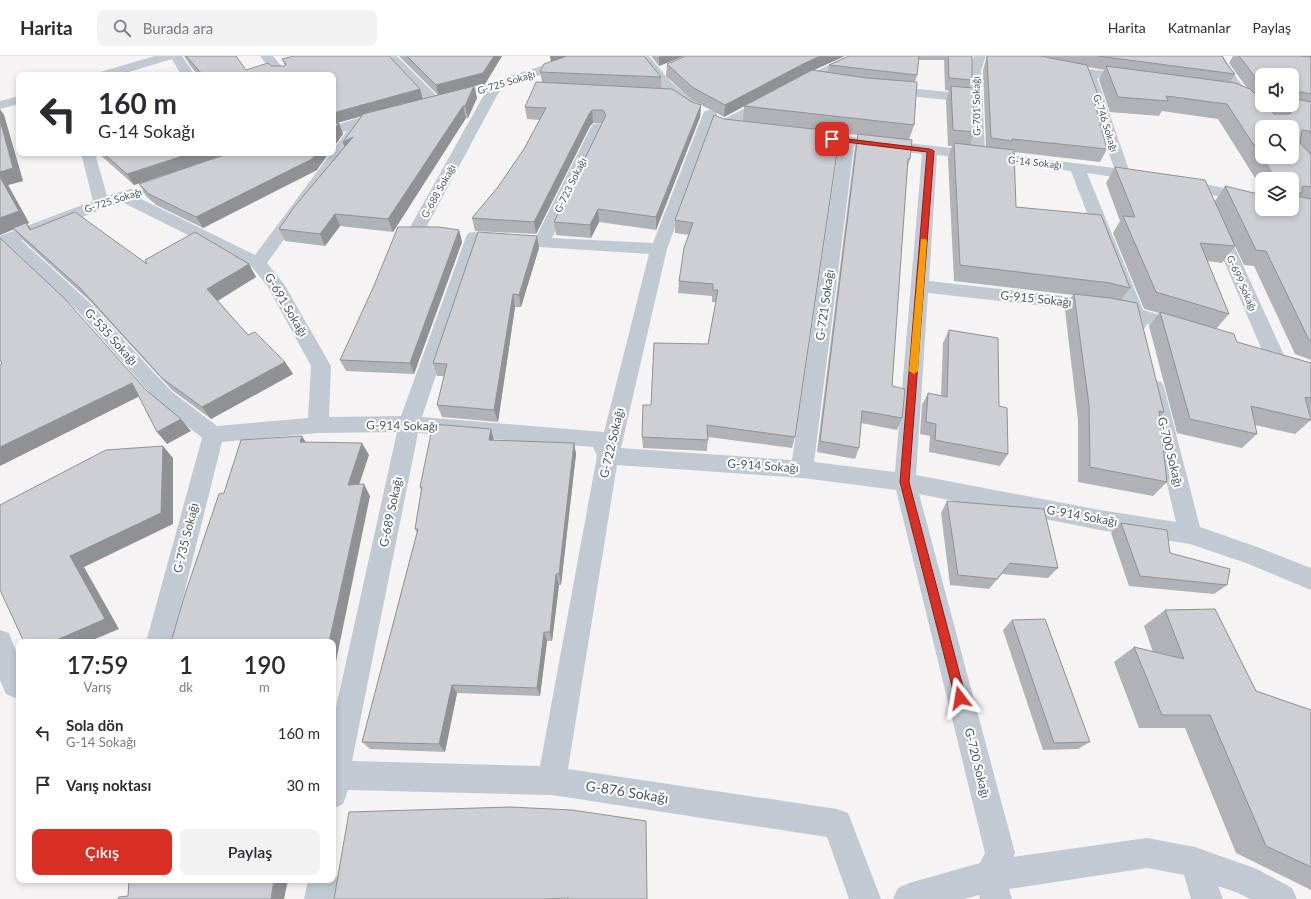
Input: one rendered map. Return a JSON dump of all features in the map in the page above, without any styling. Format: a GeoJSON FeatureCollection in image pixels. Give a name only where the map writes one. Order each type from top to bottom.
{"type":"FeatureCollection","features":[{"type":"Feature","properties":{"kind":"street"},"geometry":{"type":"LineString","coordinates":[[115,72],[168,56]]}},
{"type":"Feature","properties":{"kind":"street"},"geometry":{"type":"LineString","coordinates":[[176,56],[186,72]]}},
{"type":"Feature","properties":{"kind":"street"},"geometry":{"type":"LineString","coordinates":[[266,56],[279,72]]}},
{"type":"Feature","properties":{"kind":"street"},"geometry":{"type":"LineString","coordinates":[[390,56],[435,102]]}},
{"type":"Feature","properties":{"kind":"street","name":"G-725 Sokağı"},"geometry":{"type":"LineString","coordinates":[[465,94],[495,87],[585,56]]}},
{"type":"Feature","properties":{"kind":"street"},"geometry":{"type":"LineString","coordinates":[[643,56],[675,96],[697,110],[716,119],[746,128]]}},
{"type":"Feature","properties":{"kind":"street"},"geometry":{"type":"LineString","coordinates":[[716,119],[782,93],[858,56]]}},
{"type":"Feature","properties":{"kind":"street","name":"G-701 Sokağı"},"geometry":{"type":"LineString","coordinates":[[978,156],[975,70],[980,56]]}},
{"type":"Feature","properties":{"kind":"street"},"geometry":{"type":"LineString","coordinates":[[1003,56],[1090,73],[1144,80]]}},
{"type":"Feature","properties":{"kind":"street"},"geometry":{"type":"LineString","coordinates":[[1217,56],[1220,63],[1247,99],[1266,120]]}},
{"type":"Feature","properties":{"kind":"street"},"geometry":{"type":"LineString","coordinates":[[656,74],[670,68]]}},
{"type":"Feature","properties":{"kind":"street","name":"G-746 Sokağı"},"geometry":{"type":"LineString","coordinates":[[1090,73],[1123,173]]}},
{"type":"Feature","properties":{"kind":"street"},"geometry":{"type":"LineString","coordinates":[[807,80],[828,83]]}},
{"type":"Feature","properties":{"kind":"street"},"geometry":{"type":"LineString","coordinates":[[495,87],[526,88]]}},
{"type":"Feature","properties":{"kind":"street","name":"G-688 Sokağı"},"geometry":{"type":"LineString","coordinates":[[495,87],[417,229],[474,237],[659,249]]}},
{"type":"Feature","properties":{"kind":"street"},"geometry":{"type":"LineString","coordinates":[[872,89],[975,99]]}},
{"type":"Feature","properties":{"kind":"street"},"geometry":{"type":"LineString","coordinates":[[1221,91],[1229,92],[1255,101]]}},
{"type":"Feature","properties":{"kind":"street"},"geometry":{"type":"LineString","coordinates":[[660,95],[675,96]]}},
{"type":"Feature","properties":{"kind":"street"},"geometry":{"type":"LineString","coordinates":[[421,105],[450,98]]}},
{"type":"Feature","properties":{"kind":"street"},"geometry":{"type":"LineString","coordinates":[[0,105],[16,101]]}},
{"type":"Feature","properties":{"kind":"street"},"geometry":{"type":"LineString","coordinates":[[336,130],[400,110]]}},
{"type":"Feature","properties":{"kind":"street","name":"G-722 Sokağı"},"geometry":{"type":"LineString","coordinates":[[552,781],[608,456],[659,249],[716,119]]}},
{"type":"Feature","properties":{"kind":"street"},"geometry":{"type":"LineString","coordinates":[[258,263],[361,122]]}},
{"type":"Feature","properties":{"kind":"street","name":"G-723 Sokağı"},"geometry":{"type":"LineString","coordinates":[[542,242],[598,127]]}},
{"type":"Feature","properties":{"kind":"street","name":"G-14 Sokağı"},"geometry":{"type":"LineString","coordinates":[[793,134],[1077,167],[1156,179]]}},
{"type":"Feature","properties":{"kind":"street","name":"G-721 Sokağı"},"geometry":{"type":"LineString","coordinates":[[802,469],[847,141]]}},
{"type":"Feature","properties":{"kind":"street","name":"G-720 Sokağı"},"geometry":{"type":"LineString","coordinates":[[930,151],[905,482],[1000,853],[993,887]]}},
{"type":"Feature","properties":{"kind":"street"},"geometry":{"type":"LineString","coordinates":[[89,156],[101,203]]}},
{"type":"Feature","properties":{"kind":"street"},"geometry":{"type":"LineString","coordinates":[[1077,167],[1136,314],[1143,344]]}},
{"type":"Feature","properties":{"kind":"street"},"geometry":{"type":"LineString","coordinates":[[1171,182],[1206,201],[1255,201]]}},
{"type":"Feature","properties":{"kind":"street","name":"G-725 Sokağı"},"geometry":{"type":"LineString","coordinates":[[4,240],[101,203],[153,186]]}},
{"type":"Feature","properties":{"kind":"street","name":"G-691 Sokağı"},"geometry":{"type":"LineString","coordinates":[[123,196],[258,263],[275,284],[322,366],[318,425]]}},
{"type":"Feature","properties":{"kind":"street","name":"G-699 Sokağı"},"geometry":{"type":"LineString","coordinates":[[1206,201],[1281,358],[1252,349]]}},
{"type":"Feature","properties":{"kind":"street","name":"G-689 Sokağı"},"geometry":{"type":"LineString","coordinates":[[336,776],[410,424],[474,237]]}},
{"type":"Feature","properties":{"kind":"street","name":"G-535 Sokağı"},"geometry":{"type":"LineString","coordinates":[[4,240],[82,306],[164,396],[212,435]]}},
{"type":"Feature","properties":{"kind":"street","name":"G-915 Sokağı"},"geometry":{"type":"LineString","coordinates":[[920,286],[1100,306],[1136,314],[1201,333]]}},
{"type":"Feature","properties":{"kind":"street","name":"G-700 Sokağı"},"geometry":{"type":"LineString","coordinates":[[1149,367],[1190,534]]}},
{"type":"Feature","properties":{"kind":"street","name":"G-914 Sokağı"},"geometry":{"type":"LineString","coordinates":[[212,435],[318,425],[410,424],[600,439],[608,456],[802,469],[905,482],[1100,520],[1190,534],[1252,555],[1311,579]]}},
{"type":"Feature","properties":{"kind":"street","name":"G-735 Sokağı"},"geometry":{"type":"LineString","coordinates":[[160,639],[212,435]]}},
{"type":"Feature","properties":{"kind":"street"},"geometry":{"type":"LineString","coordinates":[[0,642],[11,685]]}},
{"type":"Feature","properties":{"kind":"street","name":"G-876 Sokağı"},"geometry":{"type":"LineString","coordinates":[[336,785],[552,781],[837,824],[864,899]]}},
{"type":"Feature","properties":{"kind":"street"},"geometry":{"type":"LineString","coordinates":[[909,899],[993,887],[1147,853],[1195,862],[1246,880],[1281,899]]}},
{"type":"Feature","properties":{"kind":"street"},"geometry":{"type":"LineString","coordinates":[[1195,862],[1207,899]]}},
{"type":"Feature","properties":{"kind":"street"},"geometry":{"type":"LineString","coordinates":[[320,899],[323,883]]}},
{"type":"Feature","properties":{"kind":"building"},"geometry":{"type":"Polygon","coordinates":[[[186,56],[236,56],[246,70],[268,63],[271,66],[285,66],[286,64],[282,59],[294,56],[389,56],[420,89],[336,112],[336,72],[200,72],[186,56]]]}},
{"type":"Feature","properties":{"kind":"building"},"geometry":{"type":"Polygon","coordinates":[[[407,56],[494,56],[483,73],[436,85],[407,56]]]}},
{"type":"Feature","properties":{"kind":"building"},"geometry":{"type":"Polygon","coordinates":[[[567,56],[644,56],[661,77],[540,72],[544,64],[567,56]]]}},
{"type":"Feature","properties":{"kind":"building"},"geometry":{"type":"Polygon","coordinates":[[[686,56],[820,56],[725,105],[692,87],[667,64],[686,56]]]}},
{"type":"Feature","properties":{"kind":"building"},"geometry":{"type":"Polygon","coordinates":[[[849,56],[919,56],[917,75],[829,65],[849,56]]]}},
{"type":"Feature","properties":{"kind":"building"},"geometry":{"type":"Polygon","coordinates":[[[948,56],[972,56],[972,80],[949,78],[948,56]]]}},
{"type":"Feature","properties":{"kind":"building"},"geometry":{"type":"Polygon","coordinates":[[[987,56],[1040,56],[1087,65],[1099,98],[1093,97],[1107,149],[991,138],[987,56]]]}},
{"type":"Feature","properties":{"kind":"building"},"geometry":{"type":"Polygon","coordinates":[[[1098,56],[1222,56],[1235,74],[1098,56]]]}},
{"type":"Feature","properties":{"kind":"building"},"geometry":{"type":"Polygon","coordinates":[[[1239,56],[1311,56],[1311,94],[1299,92],[1299,68],[1255,68],[1255,77],[1239,56]]]}},
{"type":"Feature","properties":{"kind":"building"},"geometry":{"type":"Polygon","coordinates":[[[1106,66],[1235,83],[1250,89],[1255,94],[1255,112],[1289,114],[1291,113],[1290,112],[1299,112],[1299,99],[1311,102],[1311,134],[1309,131],[1302,130],[1300,143],[1311,155],[1311,187],[1302,187],[1302,193],[1299,193],[1299,172],[1271,172],[1266,164],[1299,164],[1299,120],[1255,120],[1255,147],[1227,104],[1166,96],[1168,101],[1118,97],[1106,66]]]}},
{"type":"Feature","properties":{"kind":"building"},"geometry":{"type":"Polygon","coordinates":[[[812,70],[867,78],[917,82],[914,125],[744,106],[812,70]]]}},
{"type":"Feature","properties":{"kind":"building"},"geometry":{"type":"Polygon","coordinates":[[[536,82],[672,89],[692,102],[701,105],[656,217],[598,209],[590,225],[554,222],[606,115],[603,110],[592,110],[534,222],[472,218],[498,187],[524,149],[546,108],[525,107],[536,82]]]}},
{"type":"Feature","properties":{"kind":"building"},"geometry":{"type":"Polygon","coordinates":[[[474,86],[465,106],[463,106],[388,219],[335,214],[320,234],[279,229],[295,206],[353,137],[343,142],[363,114],[474,86]]]}},
{"type":"Feature","properties":{"kind":"building"},"geometry":{"type":"Polygon","coordinates":[[[951,86],[973,88],[974,132],[953,130],[951,86]]]}},
{"type":"Feature","properties":{"kind":"building"},"geometry":{"type":"Polygon","coordinates":[[[714,115],[724,119],[840,132],[795,437],[707,425],[708,440],[642,437],[643,405],[651,405],[654,343],[708,344],[718,290],[713,290],[713,284],[679,281],[684,248],[693,223],[675,220],[714,115]]]}},
{"type":"Feature","properties":{"kind":"building"},"geometry":{"type":"Polygon","coordinates":[[[0,120],[13,168],[0,172],[0,120]]]}},
{"type":"Feature","properties":{"kind":"building"},"geometry":{"type":"Polygon","coordinates":[[[858,134],[912,140],[910,159],[908,159],[892,386],[905,389],[902,418],[862,411],[859,448],[820,441],[858,134]]]}},
{"type":"Feature","properties":{"kind":"building"},"geometry":{"type":"Polygon","coordinates":[[[954,143],[1014,150],[1016,207],[1101,215],[1130,288],[1110,283],[960,265],[954,143]]]}},
{"type":"Feature","properties":{"kind":"building"},"geometry":{"type":"Polygon","coordinates":[[[106,156],[183,156],[127,174],[106,156]]]}},
{"type":"Feature","properties":{"kind":"building"},"geometry":{"type":"Polygon","coordinates":[[[221,156],[314,156],[312,159],[196,217],[149,194],[139,184],[221,156]]]}},
{"type":"Feature","properties":{"kind":"building"},"geometry":{"type":"Polygon","coordinates":[[[1115,167],[1205,180],[1235,246],[1200,243],[1229,314],[1156,292],[1123,216],[1135,217],[1115,167]]]}},
{"type":"Feature","properties":{"kind":"building"},"geometry":{"type":"Polygon","coordinates":[[[0,177],[19,211],[0,218],[0,177]]]}},
{"type":"Feature","properties":{"kind":"building"},"geometry":{"type":"Polygon","coordinates":[[[1225,186],[1255,193],[1255,216],[1299,216],[1299,196],[1311,199],[1311,340],[1309,340],[1266,251],[1256,250],[1225,186]]]}},
{"type":"Feature","properties":{"kind":"building"},"geometry":{"type":"Polygon","coordinates":[[[75,212],[147,264],[145,260],[195,232],[249,264],[207,289],[248,335],[255,332],[285,362],[202,407],[162,378],[80,288],[13,228],[26,223],[30,230],[75,212]]]}},
{"type":"Feature","properties":{"kind":"building"},"geometry":{"type":"Polygon","coordinates":[[[398,227],[439,227],[459,230],[410,363],[340,360],[373,288],[398,227]]]}},
{"type":"Feature","properties":{"kind":"building"},"geometry":{"type":"Polygon","coordinates":[[[478,232],[537,236],[519,295],[513,294],[494,410],[437,405],[447,364],[433,363],[478,232]]]}},
{"type":"Feature","properties":{"kind":"building"},"geometry":{"type":"Polygon","coordinates":[[[0,238],[65,299],[146,390],[181,419],[157,432],[132,383],[0,447],[0,365],[2,364],[0,359],[0,238]]]}},
{"type":"Feature","properties":{"kind":"building"},"geometry":{"type":"Polygon","coordinates":[[[1074,294],[1137,303],[1164,412],[1159,411],[1167,482],[1090,467],[1089,405],[1074,294]]]}},
{"type":"Feature","properties":{"kind":"building"},"geometry":{"type":"Polygon","coordinates":[[[1160,312],[1234,334],[1237,342],[1311,363],[1311,398],[1305,397],[1311,420],[1251,406],[1257,434],[1190,419],[1160,312]]]}},
{"type":"Feature","properties":{"kind":"building"},"geometry":{"type":"Polygon","coordinates":[[[949,330],[998,338],[999,406],[1007,408],[1008,454],[935,440],[936,424],[926,422],[928,393],[947,397],[949,330]]]}},
{"type":"Feature","properties":{"kind":"building"},"geometry":{"type":"Polygon","coordinates":[[[433,424],[491,429],[489,440],[574,443],[559,574],[556,574],[550,632],[544,632],[537,688],[452,685],[439,744],[362,742],[418,529],[415,529],[422,487],[420,487],[433,424]]]}},
{"type":"Feature","properties":{"kind":"building"},"geometry":{"type":"Polygon","coordinates":[[[302,436],[300,442],[362,443],[348,485],[364,484],[330,639],[172,639],[185,594],[219,494],[224,493],[241,440],[302,436]]]}},
{"type":"Feature","properties":{"kind":"building"},"geometry":{"type":"Polygon","coordinates":[[[163,446],[161,513],[70,556],[105,619],[59,639],[23,639],[0,590],[0,505],[106,450],[163,446]]]}},
{"type":"Feature","properties":{"kind":"building"},"geometry":{"type":"Polygon","coordinates":[[[947,501],[1044,509],[1058,568],[1010,563],[997,579],[958,575],[947,501]]]}},
{"type":"Feature","properties":{"kind":"building"},"geometry":{"type":"Polygon","coordinates":[[[1121,523],[1167,530],[1170,553],[1230,569],[1227,585],[1140,576],[1121,523]]]}},
{"type":"Feature","properties":{"kind":"building"},"geometry":{"type":"Polygon","coordinates":[[[1215,609],[1256,691],[1311,710],[1311,867],[1266,846],[1210,715],[1162,715],[1134,647],[1184,659],[1165,610],[1215,609]]]}},
{"type":"Feature","properties":{"kind":"building"},"geometry":{"type":"Polygon","coordinates":[[[1045,619],[1090,742],[1054,743],[1012,620],[1045,619]]]}},
{"type":"Feature","properties":{"kind":"building"},"geometry":{"type":"Polygon","coordinates":[[[510,807],[572,810],[646,821],[647,899],[334,899],[349,812],[510,807]]]}},
{"type":"Feature","properties":{"kind":"building"},"geometry":{"type":"Polygon","coordinates":[[[129,883],[274,883],[271,899],[118,899],[119,897],[128,896],[129,883]]]}},
{"type":"Feature","properties":{"kind":"slow traffic"},"geometry":{"type":"LineString","coordinates":[[914,371],[924,241]]}},
{"type":"Feature","properties":{"kind":"route"},"geometry":{"type":"LineString","coordinates":[[832,139],[930,151],[905,482],[960,698]]}}]}
